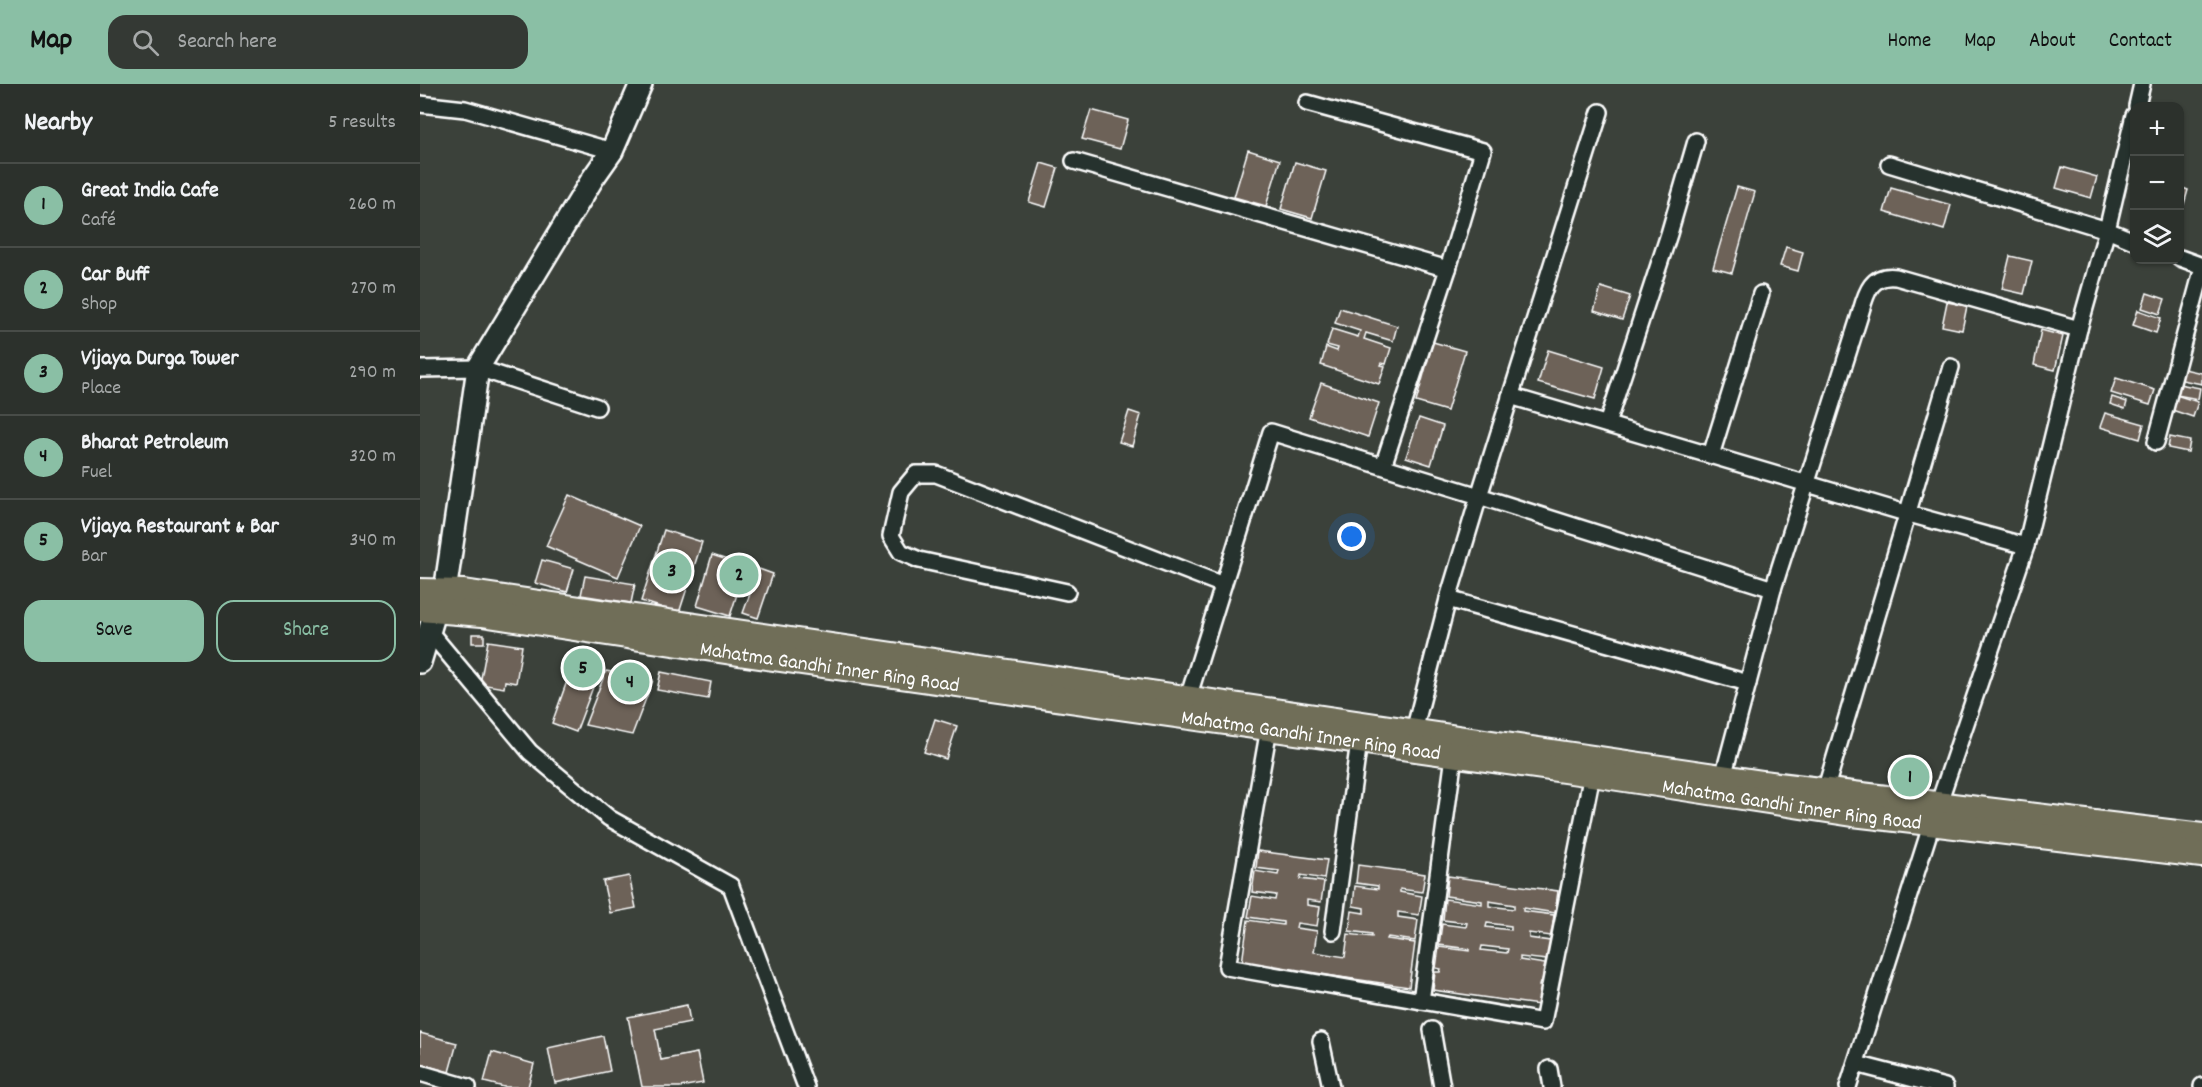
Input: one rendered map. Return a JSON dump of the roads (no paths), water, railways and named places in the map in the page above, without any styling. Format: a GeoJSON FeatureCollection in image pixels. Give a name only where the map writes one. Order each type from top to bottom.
{"type":"FeatureCollection","features":[{"type":"Feature","properties":{"kind":"main road"},"geometry":{"type":"LineString","coordinates":[[420,662],[433,610],[478,368],[593,178],[612,151],[641,84]]}},
{"type":"Feature","properties":{"kind":"main road","name":"Mahatma Gandhi Inner Ring Road"},"geometry":{"type":"LineString","coordinates":[[420,591],[433,610]]}},
{"type":"Feature","properties":{"kind":"main road","name":"Mahatma Gandhi Inner Ring Road"},"geometry":{"type":"LineString","coordinates":[[433,610],[464,592],[1825,791],[1936,814],[2202,855]]}},
{"type":"Feature","properties":{"kind":"main road","name":"Mahatma Gandhi Inner Ring Road"},"geometry":{"type":"LineString","coordinates":[[433,610],[482,614],[815,664],[1592,774],[1853,814],[1936,814],[2202,836]]}},
{"type":"Feature","properties":{"kind":"street"},"geometry":{"type":"LineString","coordinates":[[2138,102],[2142,84]]}},
{"type":"Feature","properties":{"kind":"street"},"geometry":{"type":"LineString","coordinates":[[1307,103],[1483,151],[1448,269],[1383,466]]}},
{"type":"Feature","properties":{"kind":"street"},"geometry":{"type":"LineString","coordinates":[[420,104],[465,109],[612,151]]}},
{"type":"Feature","properties":{"kind":"street"},"geometry":{"type":"LineString","coordinates":[[1414,731],[1448,599],[1600,112]]}},
{"type":"Feature","properties":{"kind":"street"},"geometry":{"type":"LineString","coordinates":[[1848,1087],[2026,546],[2130,132]]}},
{"type":"Feature","properties":{"kind":"street"},"geometry":{"type":"LineString","coordinates":[[1607,424],[1669,234],[1696,141]]}},
{"type":"Feature","properties":{"kind":"street"},"geometry":{"type":"LineString","coordinates":[[1074,161],[1448,269]]}},
{"type":"Feature","properties":{"kind":"street"},"geometry":{"type":"LineString","coordinates":[[1889,164],[2130,239]]}},
{"type":"Feature","properties":{"kind":"street"},"geometry":{"type":"LineString","coordinates":[[2184,259],[2202,266]]}},
{"type":"Feature","properties":{"kind":"street"},"geometry":{"type":"LineString","coordinates":[[2156,442],[2202,271]]}},
{"type":"Feature","properties":{"kind":"street"},"geometry":{"type":"LineString","coordinates":[[1723,777],[1773,589],[1858,321],[1869,288],[1876,279],[1885,276],[1896,277],[2079,329]]}},
{"type":"Feature","properties":{"kind":"street"},"geometry":{"type":"LineString","coordinates":[[1711,455],[1761,294]]}},
{"type":"Feature","properties":{"kind":"street"},"geometry":{"type":"LineString","coordinates":[[420,369],[478,368],[597,407]]}},
{"type":"Feature","properties":{"kind":"street"},"geometry":{"type":"LineString","coordinates":[[1825,791],[1951,368]]}},
{"type":"Feature","properties":{"kind":"street"},"geometry":{"type":"LineString","coordinates":[[1510,396],[1909,514],[2026,546]]}},
{"type":"Feature","properties":{"kind":"street"},"geometry":{"type":"LineString","coordinates":[[1188,698],[1271,432],[1773,589]]}},
{"type":"Feature","properties":{"kind":"street"},"geometry":{"type":"LineString","coordinates":[[1067,592],[919,560],[901,552],[891,536],[901,492],[916,474],[936,474],[1223,585]]}},
{"type":"Feature","properties":{"kind":"street"},"geometry":{"type":"LineString","coordinates":[[1448,599],[1748,683]]}},
{"type":"Feature","properties":{"kind":"street"},"geometry":{"type":"LineString","coordinates":[[433,610],[530,752],[609,818],[731,886],[806,1087]]}},
{"type":"Feature","properties":{"kind":"street"},"geometry":{"type":"LineString","coordinates":[[1269,728],[1227,967],[1543,1022],[1592,774]]}},
{"type":"Feature","properties":{"kind":"street"},"geometry":{"type":"LineString","coordinates":[[1333,931],[1359,741]]}},
{"type":"Feature","properties":{"kind":"street"},"geometry":{"type":"LineString","coordinates":[[1421,1001],[1455,756]]}},
{"type":"Feature","properties":{"kind":"street"},"geometry":{"type":"LineString","coordinates":[[1432,1030],[1442,1087]]}},
{"type":"Feature","properties":{"kind":"street"},"geometry":{"type":"LineString","coordinates":[[1321,1041],[1331,1087]]}},
{"type":"Feature","properties":{"kind":"street"},"geometry":{"type":"LineString","coordinates":[[1856,1064],[1945,1087]]}},
{"type":"Feature","properties":{"kind":"street"},"geometry":{"type":"LineString","coordinates":[[1549,1069],[1552,1087]]}},
{"type":"Feature","properties":{"kind":"street"},"geometry":{"type":"LineString","coordinates":[[420,1073],[468,1087]]}},
{"type":"Feature","properties":{"kind":"place","name":"Vijaya Durga Tower"},"geometry":{"type":"Point","coordinates":[672,571]}},
{"type":"Feature","properties":{"kind":"place","name":"Car Buff"},"geometry":{"type":"Point","coordinates":[739,575]}},
{"type":"Feature","properties":{"kind":"place","name":"Vijaya Restaurant & Bar"},"geometry":{"type":"Point","coordinates":[583,668]}},
{"type":"Feature","properties":{"kind":"place","name":"Bharat Petroleum"},"geometry":{"type":"Point","coordinates":[630,682]}},
{"type":"Feature","properties":{"kind":"place","name":"Great India Cafe"},"geometry":{"type":"Point","coordinates":[1910,777]}}]}
